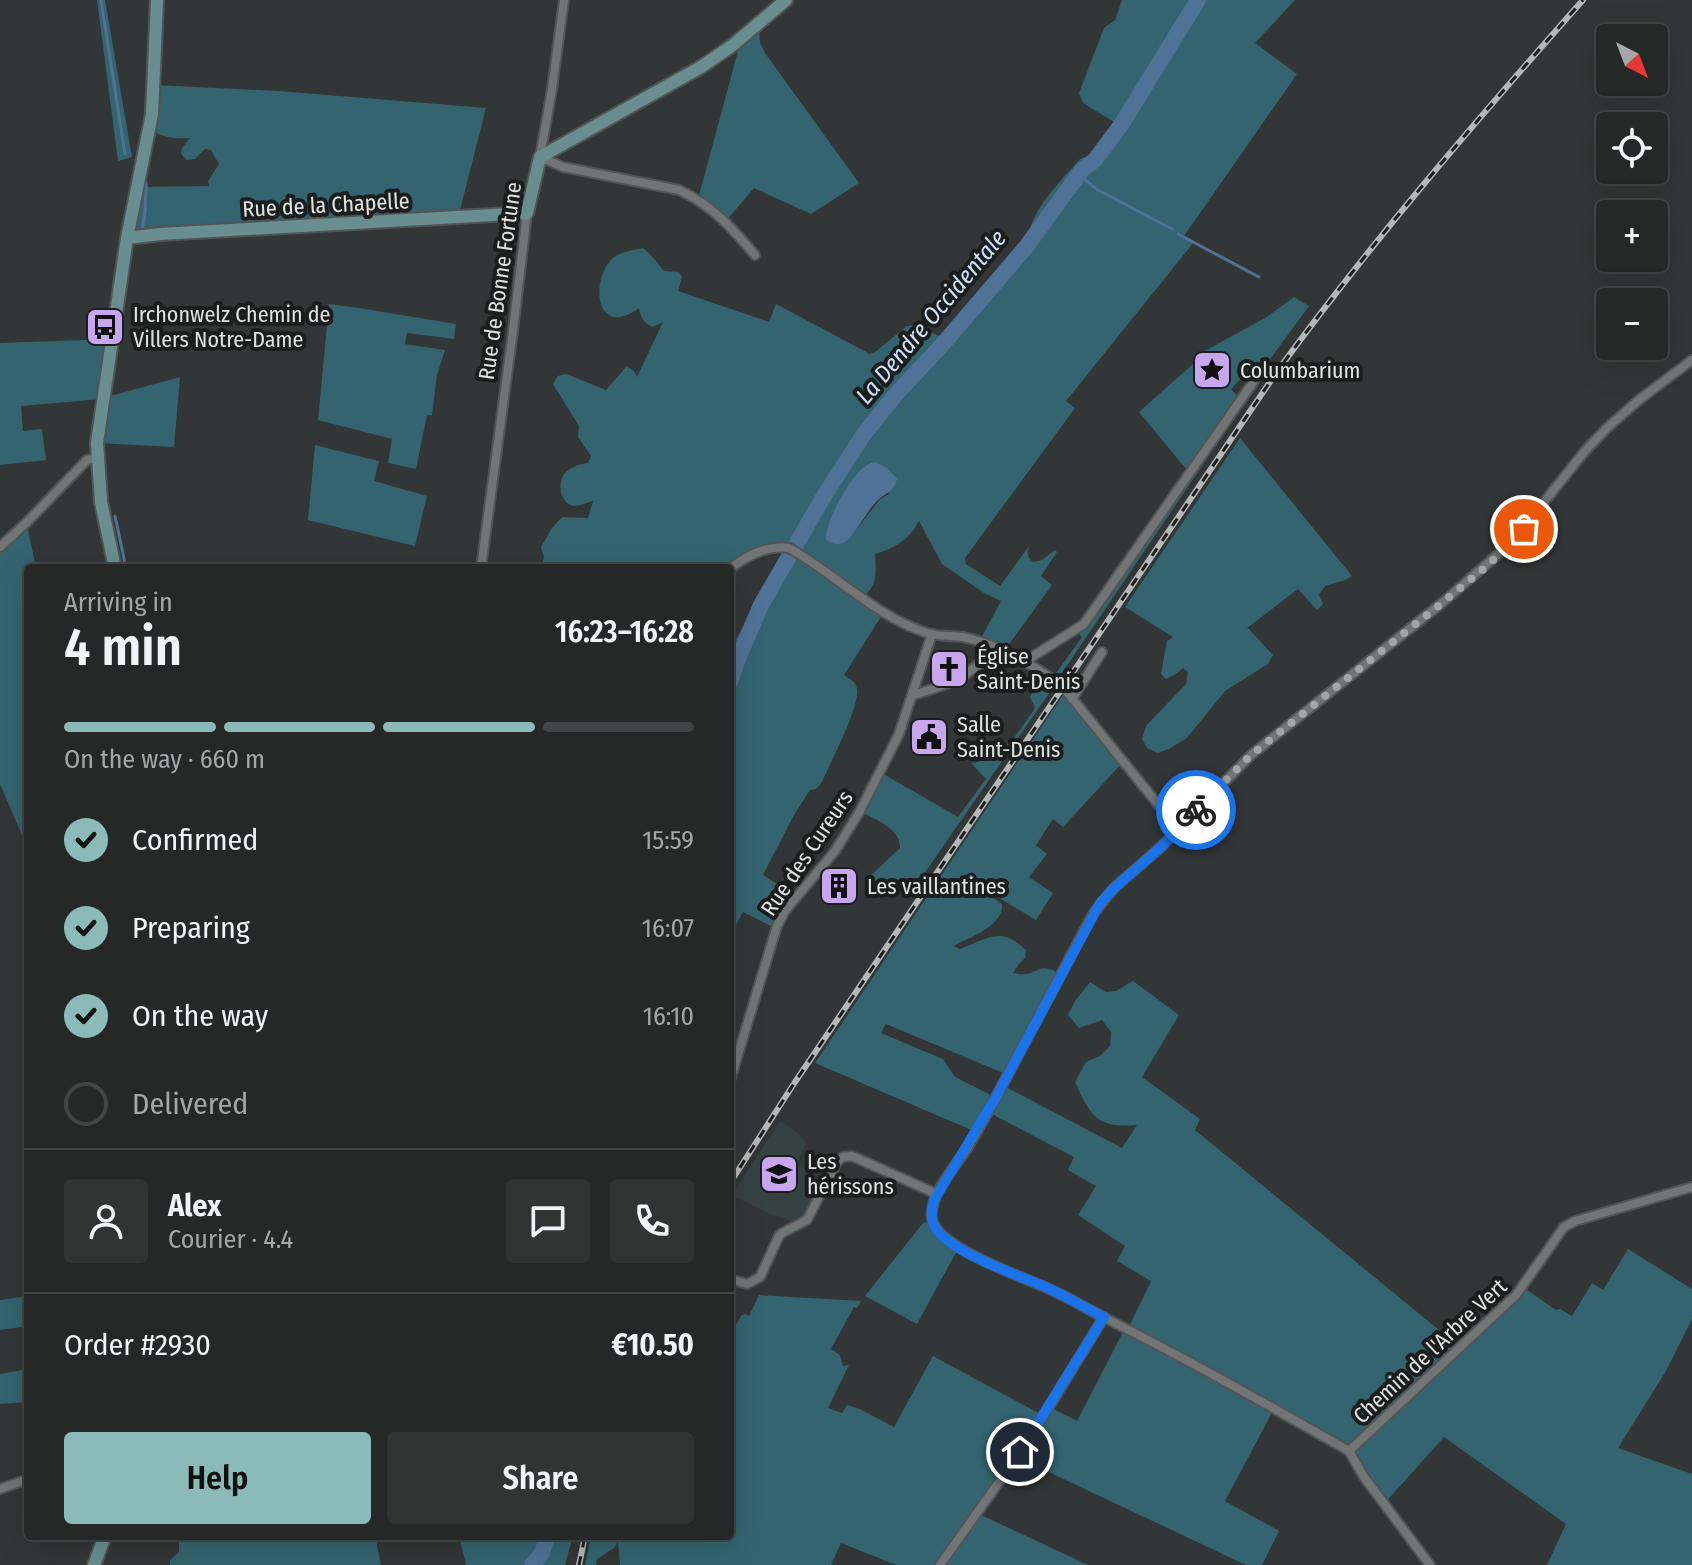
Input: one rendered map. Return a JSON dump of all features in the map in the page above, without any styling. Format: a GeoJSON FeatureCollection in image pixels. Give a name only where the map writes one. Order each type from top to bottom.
{"type":"FeatureCollection","features":[{"type":"Feature","properties":{"kind":"street"},"geometry":{"type":"LineString","coordinates":[[114,564],[101,502],[97,458],[101,408],[127,238],[152,114],[157,0]]}},
{"type":"Feature","properties":{"kind":"street","name":"Rue de Bonne Fortune"},"geometry":{"type":"LineString","coordinates":[[482,564],[527,213],[552,89],[564,0]]}},
{"type":"Feature","properties":{"kind":"street"},"geometry":{"type":"LineString","coordinates":[[540,157],[701,67],[733,45],[786,0]]}},
{"type":"Feature","properties":{"kind":"street"},"geometry":{"type":"LineString","coordinates":[[540,157],[563,167],[679,190],[726,221],[755,255]]}},
{"type":"Feature","properties":{"kind":"street","name":"Rue de la Chapelle"},"geometry":{"type":"LineString","coordinates":[[127,238],[527,213]]}},
{"type":"Feature","properties":{"kind":"street"},"geometry":{"type":"LineString","coordinates":[[1430,1565],[1364,1477],[1349,1451],[1104,1317],[977,1257],[944,1237],[934,1226],[932,1207],[996,1097],[1100,903],[1251,755],[1487,566],[1524,529],[1585,451],[1608,427],[1692,360]]}},
{"type":"Feature","properties":{"kind":"street"},"geometry":{"type":"LineString","coordinates":[[1024,662],[1084,624],[1254,381]]}},
{"type":"Feature","properties":{"kind":"street"},"geometry":{"type":"LineString","coordinates":[[0,547],[87,460],[97,458]]}},
{"type":"Feature","properties":{"kind":"street"},"geometry":{"type":"LineString","coordinates":[[734,566],[744,558],[771,547],[789,548],[908,625],[932,634],[962,637],[991,646],[1024,662],[1059,684],[1178,829]]}},
{"type":"Feature","properties":{"kind":"street","name":"Rue des Cureurs"},"geometry":{"type":"LineString","coordinates":[[734,1068],[777,926],[785,911],[835,851],[860,811],[899,734],[932,634]]}},
{"type":"Feature","properties":{"kind":"street"},"geometry":{"type":"LineString","coordinates":[[913,695],[963,677],[985,657],[991,646]]}},
{"type":"Feature","properties":{"kind":"street"},"geometry":{"type":"LineString","coordinates":[[1072,699],[1102,652]]}},
{"type":"Feature","properties":{"kind":"street"},"geometry":{"type":"LineString","coordinates":[[734,1280],[747,1284],[760,1277],[779,1236],[807,1220],[837,1162],[843,1157],[852,1156],[937,1194]]}},
{"type":"Feature","properties":{"kind":"street","name":"Chemin de l'Arbre Vert"},"geometry":{"type":"LineString","coordinates":[[1349,1451],[1516,1295],[1564,1227],[1575,1221],[1692,1187]]}},
{"type":"Feature","properties":{"kind":"street"},"geometry":{"type":"LineString","coordinates":[[940,1565],[1026,1444],[1104,1317]]}},
{"type":"Feature","properties":{"kind":"street"},"geometry":{"type":"LineString","coordinates":[[0,1489],[24,1480]]}},
{"type":"Feature","properties":{"kind":"street"},"geometry":{"type":"LineString","coordinates":[[94,1565],[103,1540]]}},
{"type":"Feature","properties":{"kind":"shaded area"},"geometry":{"type":"Polygon","coordinates":[[[97,0],[105,0],[132,157],[118,161],[97,0]]]}},
{"type":"Feature","properties":{"kind":"shaded area"},"geometry":{"type":"Polygon","coordinates":[[[1122,0],[1295,0],[1255,43],[1297,74],[1184,236],[1194,242],[1066,401],[1075,408],[965,558],[966,564],[1000,586],[1029,546],[1028,555],[1033,562],[1042,560],[1055,550],[1057,552],[1041,576],[1052,585],[1004,651],[979,642],[1001,601],[942,564],[919,521],[901,542],[875,554],[873,583],[862,597],[884,612],[844,675],[856,687],[854,708],[822,782],[816,789],[810,790],[794,815],[763,875],[797,896],[777,929],[743,912],[734,929],[734,641],[755,619],[794,551],[780,544],[734,566],[542,564],[541,547],[552,528],[562,517],[588,518],[593,501],[570,505],[561,493],[564,474],[575,466],[588,463],[591,456],[578,437],[579,426],[553,384],[558,376],[566,374],[606,390],[627,366],[637,377],[663,322],[652,327],[643,319],[639,308],[625,316],[613,317],[606,312],[599,292],[605,268],[613,258],[643,248],[664,271],[679,272],[682,277],[678,291],[769,322],[776,304],[870,354],[907,326],[917,325],[947,340],[1026,247],[1033,221],[1046,199],[1080,159],[1088,156],[1114,122],[1083,103],[1079,93],[1104,28],[1115,20],[1122,0]],[[876,462],[869,463],[863,468],[850,538],[880,499],[889,494],[876,462]]]}},
{"type":"Feature","properties":{"kind":"shaded area"},"geometry":{"type":"Polygon","coordinates":[[[759,23],[760,43],[765,53],[859,183],[811,214],[754,188],[726,221],[698,199],[738,51],[733,45],[759,23]]]}},
{"type":"Feature","properties":{"kind":"shaded area"},"geometry":{"type":"Polygon","coordinates":[[[154,85],[279,91],[486,108],[458,218],[127,238],[137,187],[209,186],[208,181],[219,164],[211,150],[205,149],[195,159],[187,160],[181,154],[190,138],[171,138],[153,131],[154,85]]]}},
{"type":"Feature","properties":{"kind":"shaded area"},"geometry":{"type":"Polygon","coordinates":[[[1294,297],[1309,306],[1257,377],[1245,374],[1231,389],[1238,397],[1186,469],[1139,412],[1202,356],[1201,353],[1265,318],[1294,297]]]}},
{"type":"Feature","properties":{"kind":"shaded area"},"geometry":{"type":"Polygon","coordinates":[[[329,304],[456,324],[454,339],[407,333],[405,344],[445,350],[437,375],[432,415],[427,415],[416,469],[388,463],[392,439],[318,420],[329,304]]]}},
{"type":"Feature","properties":{"kind":"shaded area"},"geometry":{"type":"Polygon","coordinates":[[[111,339],[103,398],[180,377],[174,447],[97,443],[102,399],[21,406],[23,431],[42,429],[46,460],[0,465],[0,343],[111,339]]]}},
{"type":"Feature","properties":{"kind":"shaded area"},"geometry":{"type":"Polygon","coordinates":[[[1215,437],[1208,457],[1058,679],[1054,676],[1082,637],[1077,632],[1215,437]]]}},
{"type":"Feature","properties":{"kind":"shaded area"},"geometry":{"type":"Polygon","coordinates":[[[1240,438],[1352,576],[1325,586],[1319,595],[1323,604],[1317,610],[1298,589],[1247,628],[1273,655],[1268,664],[1225,691],[1187,738],[1158,753],[1147,748],[1142,739],[1146,726],[1186,684],[1188,672],[1183,668],[1166,679],[1161,674],[1167,641],[1173,637],[1125,607],[1240,438]]]}},
{"type":"Feature","properties":{"kind":"shaded area"},"geometry":{"type":"Polygon","coordinates":[[[315,445],[379,461],[374,481],[427,496],[415,546],[308,520],[315,445]]]}},
{"type":"Feature","properties":{"kind":"shaded area"},"geometry":{"type":"Polygon","coordinates":[[[876,462],[897,479],[894,486],[875,503],[847,541],[838,544],[826,540],[833,512],[845,490],[864,467],[876,462]]]}},
{"type":"Feature","properties":{"kind":"shaded area"},"geometry":{"type":"Polygon","coordinates":[[[27,525],[35,564],[24,564],[24,840],[0,784],[0,549],[27,525]]]}},
{"type":"Feature","properties":{"kind":"shaded area"},"geometry":{"type":"Polygon","coordinates":[[[1043,673],[1054,686],[924,874],[884,898],[873,897],[865,889],[866,880],[900,848],[892,830],[860,811],[880,772],[958,817],[986,779],[971,763],[992,756],[1015,735],[1035,708],[1030,697],[1043,673]]]}},
{"type":"Feature","properties":{"kind":"shaded area"},"geometry":{"type":"Polygon","coordinates":[[[1063,695],[1072,699],[1123,762],[1063,827],[1053,819],[1036,845],[1047,854],[1029,877],[1053,893],[1036,920],[958,873],[1002,904],[998,919],[992,925],[954,946],[960,949],[994,936],[1009,938],[1026,950],[1025,958],[1013,973],[1024,974],[1045,968],[1055,971],[1058,979],[1008,1075],[886,1024],[881,1033],[943,1059],[955,1077],[995,1097],[1002,1085],[1122,1148],[1137,1125],[1113,1124],[1097,1118],[1075,1082],[1086,1062],[1100,1056],[1110,1046],[1111,1032],[1102,1020],[1079,1028],[1068,1015],[1090,982],[1106,992],[1116,991],[1133,981],[1179,1015],[1142,1077],[1200,1119],[1195,1130],[1461,1348],[1523,1287],[1556,1310],[1572,1316],[1592,1283],[1603,1290],[1628,1249],[1692,1289],[1692,1319],[1666,1371],[1618,1448],[1692,1474],[1692,1565],[1547,1565],[1566,1524],[1444,1437],[1384,1504],[1349,1451],[1274,1409],[1225,1501],[1279,1531],[1262,1565],[1246,1565],[1036,1466],[1020,1452],[977,1513],[1088,1565],[896,1565],[841,1543],[831,1565],[620,1565],[618,1542],[597,1559],[596,1565],[585,1565],[590,1540],[734,1540],[734,1328],[742,1315],[749,1316],[759,1295],[861,1301],[857,1308],[854,1307],[831,1349],[840,1355],[843,1366],[849,1365],[828,1408],[842,1413],[847,1405],[894,1427],[933,1356],[1044,1416],[1050,1407],[1077,1421],[1151,1281],[1117,1261],[1125,1246],[1078,1215],[1096,1186],[1068,1170],[1074,1157],[988,1112],[976,1132],[815,1063],[1063,695]]]}},
{"type":"Feature","properties":{"kind":"shaded area","name":"Les hérissons"},"geometry":{"type":"Polygon","coordinates":[[[780,1121],[797,1132],[806,1143],[796,1165],[826,1183],[800,1225],[734,1196],[780,1121]]]}},
{"type":"Feature","properties":{"kind":"shaded area"},"geometry":{"type":"Polygon","coordinates":[[[932,1221],[959,1247],[917,1324],[865,1296],[923,1223],[932,1221]]]}},
{"type":"Feature","properties":{"kind":"shaded area"},"geometry":{"type":"Polygon","coordinates":[[[24,1297],[24,1327],[0,1330],[0,1300],[24,1297]]]}},
{"type":"Feature","properties":{"kind":"shaded area"},"geometry":{"type":"Polygon","coordinates":[[[24,1370],[24,1402],[0,1404],[0,1374],[24,1370]]]}},
{"type":"Feature","properties":{"kind":"shaded area"},"geometry":{"type":"Polygon","coordinates":[[[179,1540],[376,1540],[381,1565],[170,1565],[170,1560],[179,1552],[179,1540]]]}},
{"type":"Feature","properties":{"kind":"shaded area"},"geometry":{"type":"Polygon","coordinates":[[[460,1540],[572,1540],[565,1565],[466,1565],[460,1540]]]}},
{"type":"Feature","properties":{"kind":"waterway"},"geometry":{"type":"LineString","coordinates":[[101,0],[125,154]]}},
{"type":"Feature","properties":{"kind":"waterway","name":"La Dendre Occidentale"},"geometry":{"type":"LineString","coordinates":[[734,670],[761,605],[864,434],[1026,247],[1082,170],[1095,160],[1121,125],[1198,0]]}},
{"type":"Feature","properties":{"kind":"waterway"},"geometry":{"type":"LineString","coordinates":[[1079,175],[1098,190],[1172,229]]}},
{"type":"Feature","properties":{"kind":"waterway"},"geometry":{"type":"LineString","coordinates":[[142,231],[146,182]]}},
{"type":"Feature","properties":{"kind":"waterway"},"geometry":{"type":"LineString","coordinates":[[1178,234],[1259,277]]}},
{"type":"Feature","properties":{"kind":"waterway"},"geometry":{"type":"LineString","coordinates":[[115,516],[125,564]]}},
{"type":"Feature","properties":{"kind":"waterway","name":"La Dendre Occidentale"},"geometry":{"type":"LineString","coordinates":[[532,1565],[542,1553],[546,1540]]}},
{"type":"Feature","properties":{"kind":"railway"},"geometry":{"type":"LineString","coordinates":[[734,1177],[795,1082],[1276,373],[1349,276],[1425,183],[1583,0]]}},
{"type":"Feature","properties":{"kind":"railway"},"geometry":{"type":"LineString","coordinates":[[579,1565],[584,1540]]}},
{"type":"Feature","properties":{"kind":"way so far"},"geometry":{"type":"LineString","coordinates":[[1196,810],[1251,755],[1487,566],[1524,529]]}},
{"type":"Feature","properties":{"kind":"place","name":"Irchonwelz Chemin de Villers Notre-Dame"},"geometry":{"type":"Point","coordinates":[105,327]}},
{"type":"Feature","properties":{"kind":"place","name":"Columbarium"},"geometry":{"type":"Point","coordinates":[1212,370]}},
{"type":"Feature","properties":{"kind":"place","name":"Église Saint-Denis"},"geometry":{"type":"Point","coordinates":[949,669]}},
{"type":"Feature","properties":{"kind":"place","name":"Salle Saint-Denis"},"geometry":{"type":"Point","coordinates":[929,737]}},
{"type":"Feature","properties":{"kind":"place","name":"Les vaillantines"},"geometry":{"type":"Point","coordinates":[839,886]}},
{"type":"Feature","properties":{"kind":"place","name":"Les hérissons"},"geometry":{"type":"Point","coordinates":[779,1174]}},
{"type":"Feature","properties":{"kind":"route"},"geometry":{"type":"LineString","coordinates":[[1020,1452],[1104,1317],[968,1253],[934,1226],[932,1207],[996,1097],[1100,903],[1196,810]]}}]}
